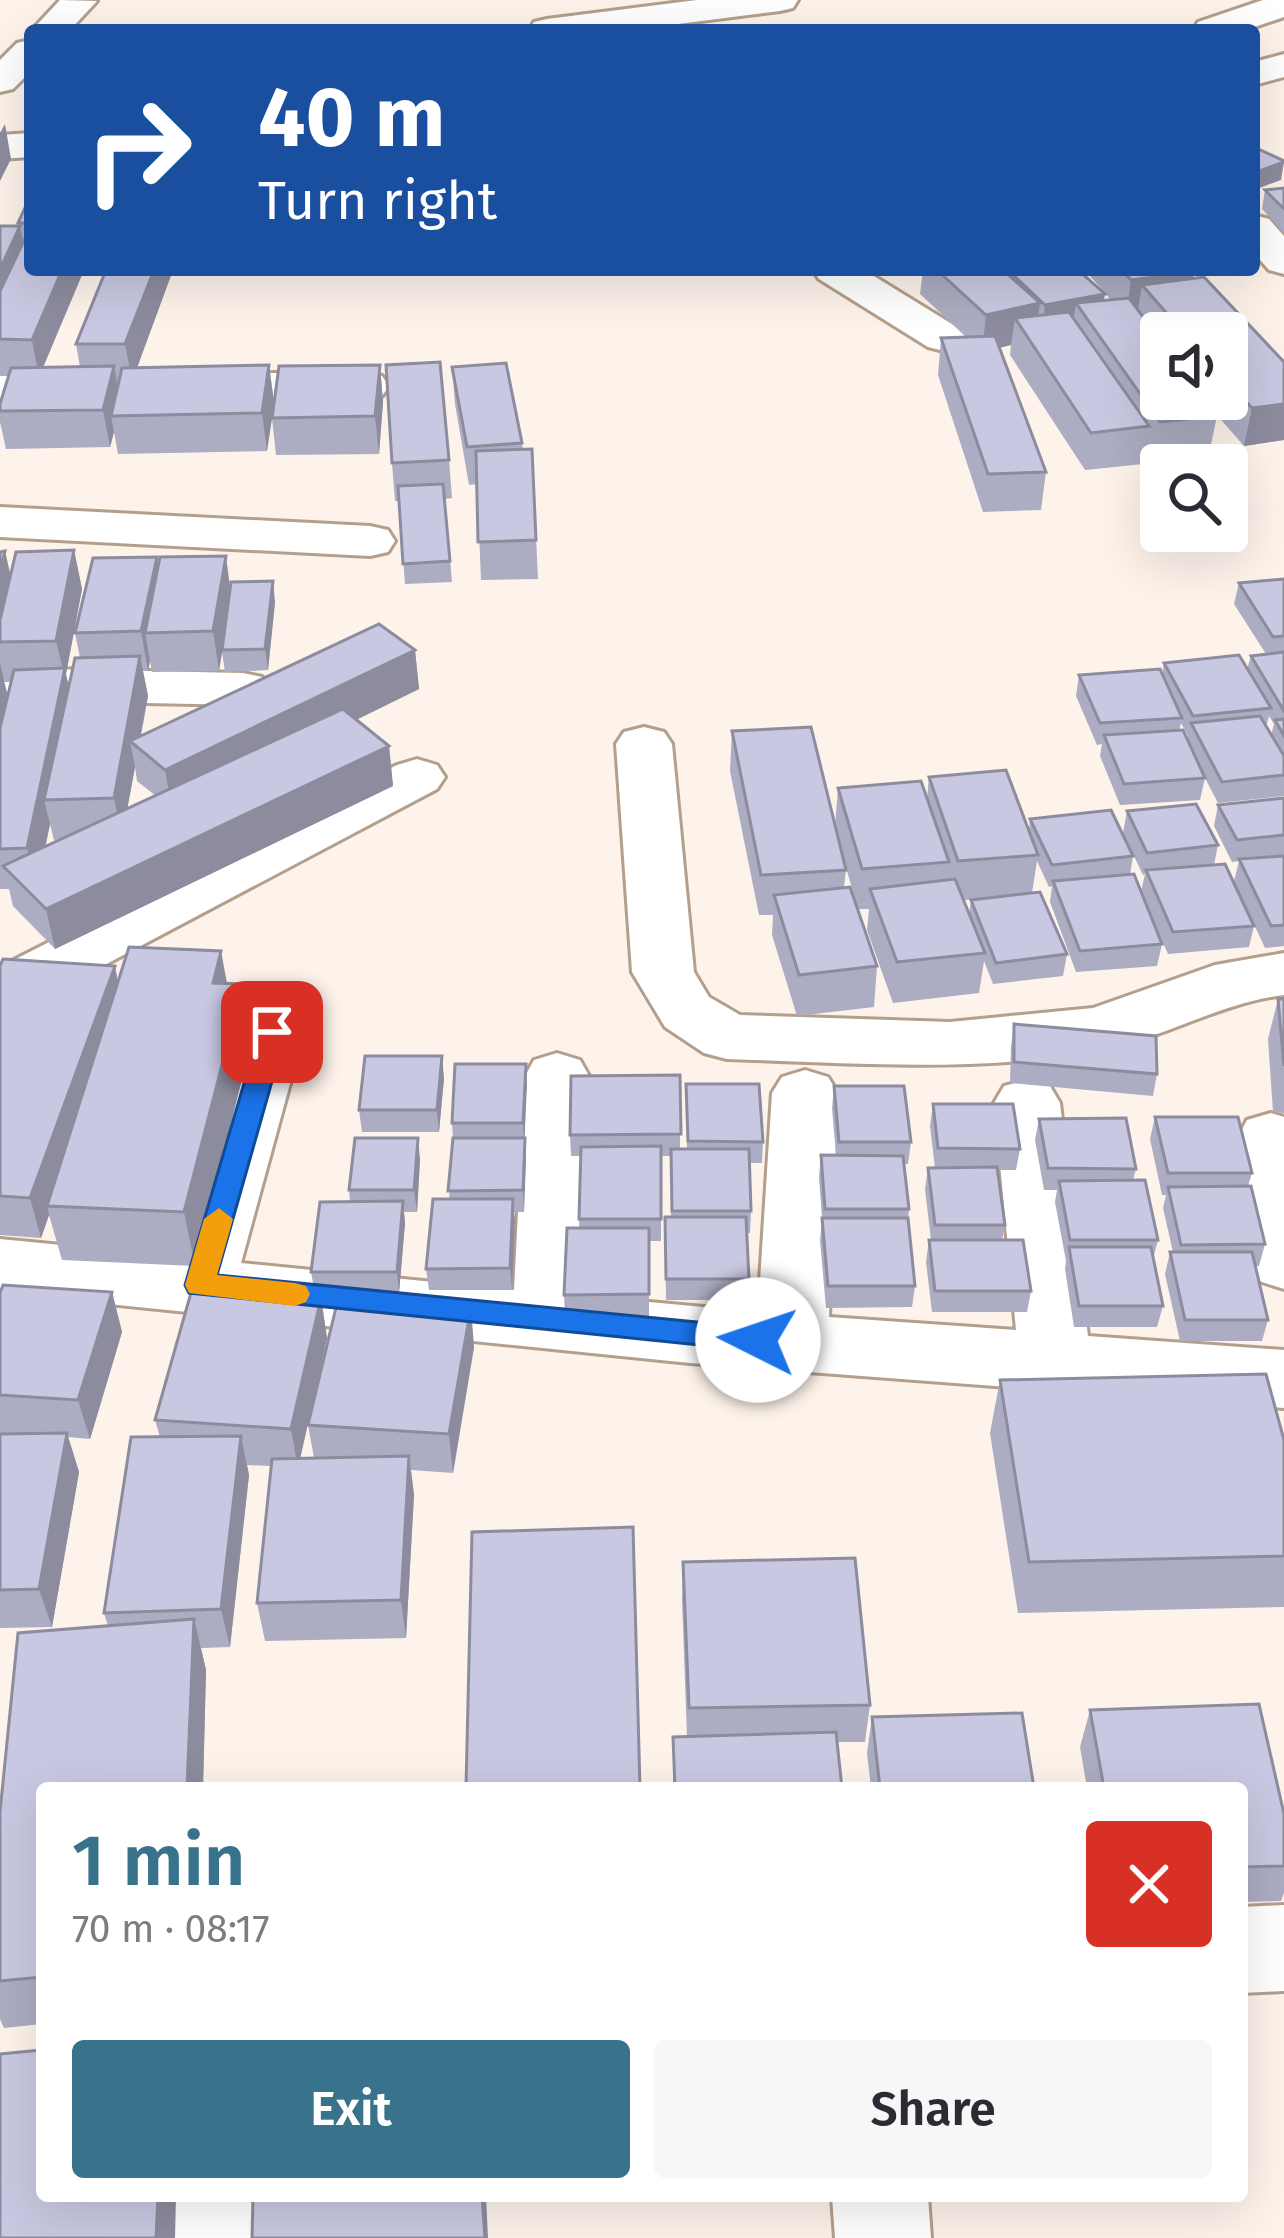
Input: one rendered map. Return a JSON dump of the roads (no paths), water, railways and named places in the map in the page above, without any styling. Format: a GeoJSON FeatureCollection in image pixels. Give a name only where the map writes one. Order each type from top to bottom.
{"type":"FeatureCollection","features":[{"type":"Feature","properties":{"kind":"street"},"geometry":{"type":"LineString","coordinates":[[55,24],[77,0]]}},
{"type":"Feature","properties":{"kind":"street"},"geometry":{"type":"LineString","coordinates":[[594,24],[780,0]]}},
{"type":"Feature","properties":{"kind":"street"},"geometry":{"type":"LineString","coordinates":[[1227,24],[1277,7],[1283,0]]}},
{"type":"Feature","properties":{"kind":"street"},"geometry":{"type":"LineString","coordinates":[[1260,211],[1284,261]]}},
{"type":"Feature","properties":{"kind":"street"},"geometry":{"type":"LineString","coordinates":[[845,276],[944,338]]}},
{"type":"Feature","properties":{"kind":"street"},"geometry":{"type":"LineString","coordinates":[[0,390],[369,386]]}},
{"type":"Feature","properties":{"kind":"street"},"geometry":{"type":"LineString","coordinates":[[0,522],[370,541]]}},
{"type":"Feature","properties":{"kind":"street"},"geometry":{"type":"LineString","coordinates":[[0,684],[243,689]]}},
{"type":"Feature","properties":{"kind":"street"},"geometry":{"type":"LineString","coordinates":[[644,744],[663,972],[687,1012],[727,1037],[950,1044],[1100,1029],[1237,980],[1284,974]]}},
{"type":"Feature","properties":{"kind":"street"},"geometry":{"type":"LineString","coordinates":[[0,1004],[24,981],[417,777]]}},
{"type":"Feature","properties":{"kind":"street"},"geometry":{"type":"LineString","coordinates":[[200,1285],[272,1032]]}},
{"type":"Feature","properties":{"kind":"street"},"geometry":{"type":"LineString","coordinates":[[548,1319],[557,1076]]}},
{"type":"Feature","properties":{"kind":"street"},"geometry":{"type":"LineString","coordinates":[[792,1342],[805,1093]]}},
{"type":"Feature","properties":{"kind":"street"},"geometry":{"type":"LineString","coordinates":[[1027,1102],[1054,1362]]}},
{"type":"Feature","properties":{"kind":"street"},"geometry":{"type":"LineString","coordinates":[[1270,1136],[1284,1262]]}},
{"type":"Feature","properties":{"kind":"street"},"geometry":{"type":"LineString","coordinates":[[0,1266],[792,1342],[1284,1379]]}},
{"type":"Feature","properties":{"kind":"street"},"geometry":{"type":"LineString","coordinates":[[1248,1950],[1284,1948]]}},
{"type":"Feature","properties":{"kind":"street"},"geometry":{"type":"LineString","coordinates":[[212,2238],[215,2202]]}},
{"type":"Feature","properties":{"kind":"street"},"geometry":{"type":"LineString","coordinates":[[880,2202],[883,2238]]}}]}
